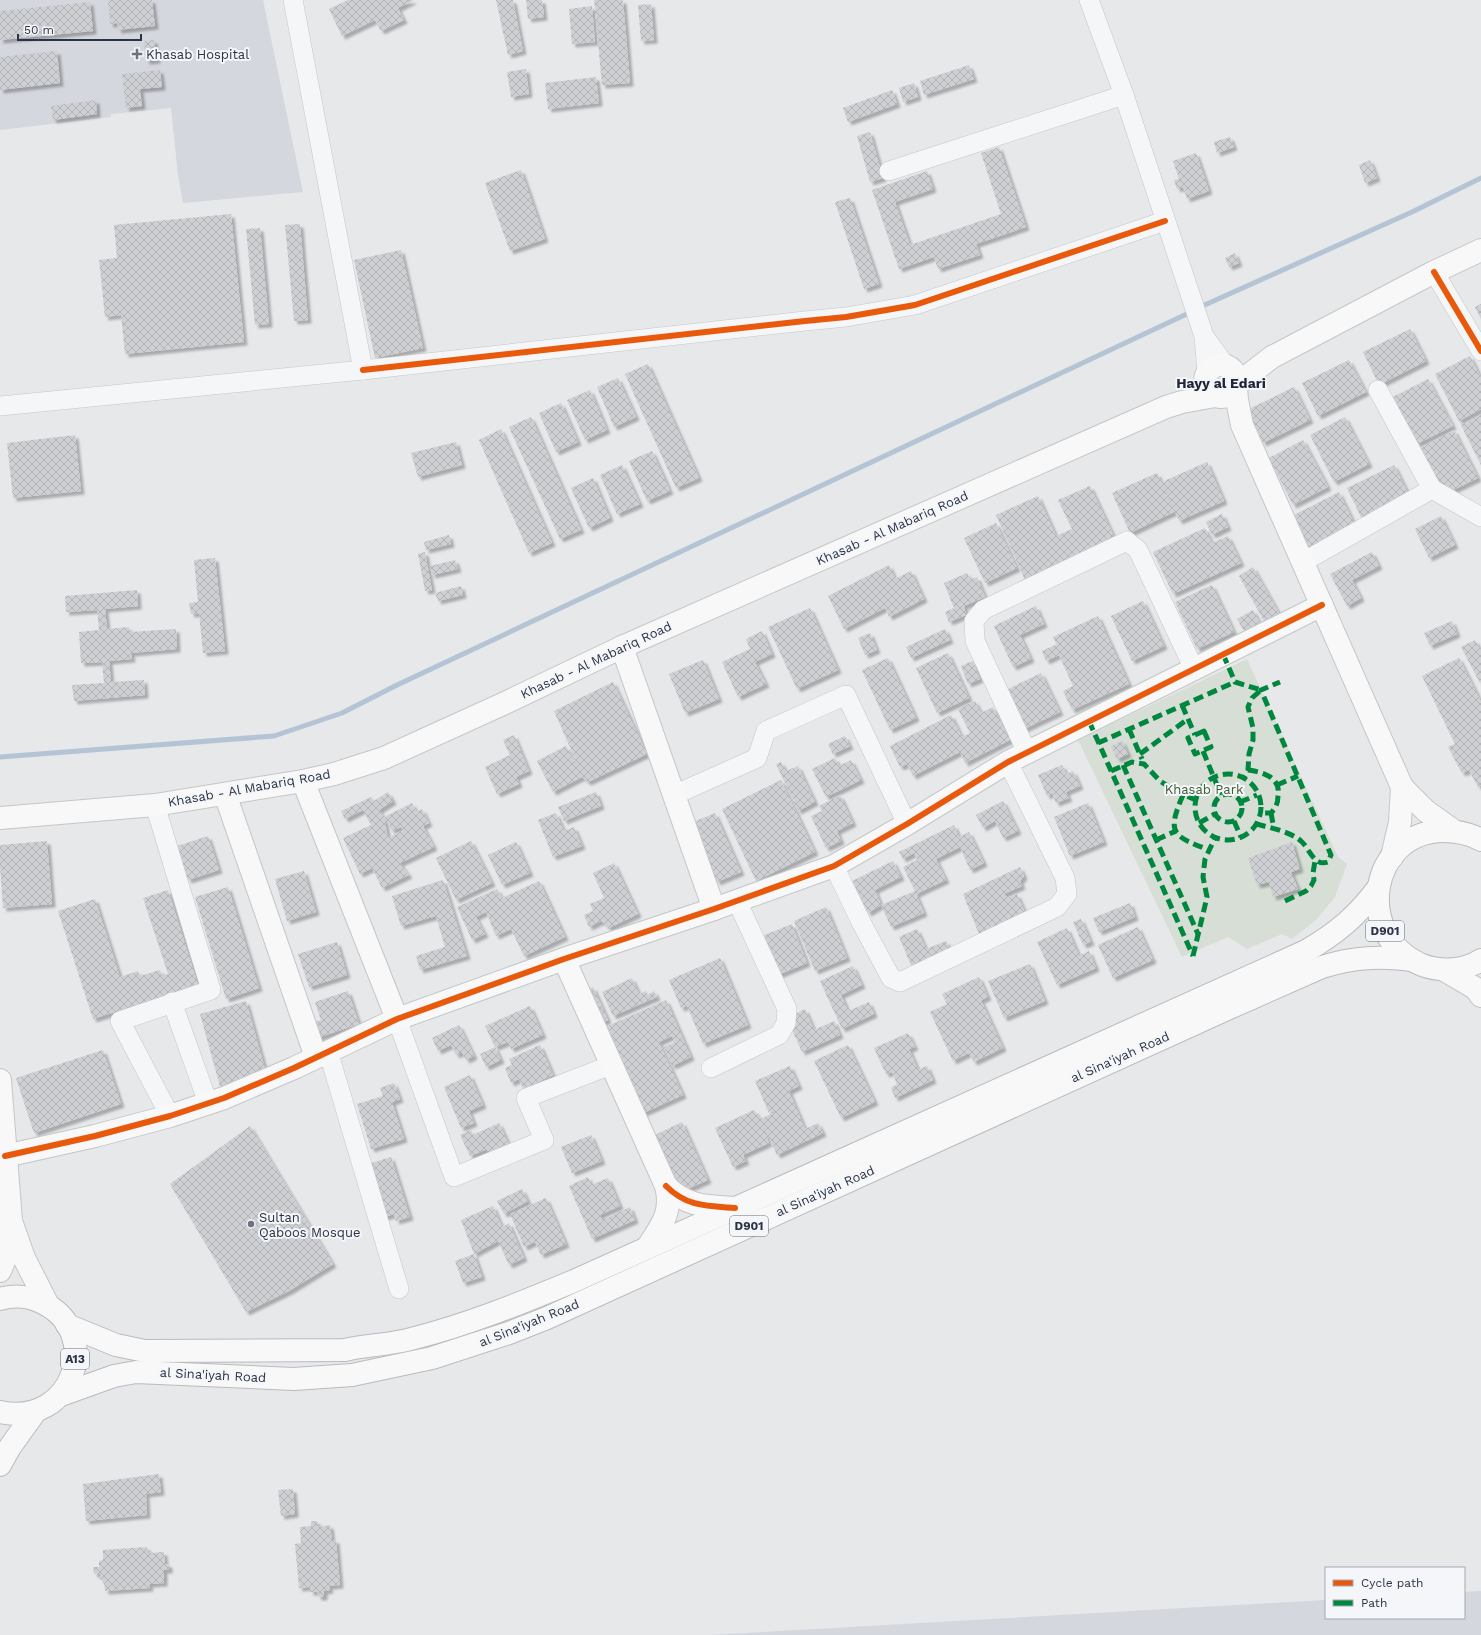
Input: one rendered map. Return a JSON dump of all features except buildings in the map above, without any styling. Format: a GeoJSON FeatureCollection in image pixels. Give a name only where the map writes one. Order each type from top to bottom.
{"type":"FeatureCollection","features":[{"type":"Feature","properties":{"kind":"main road"},"geometry":{"type":"LineString","coordinates":[[1166,407],[1223,375],[1272,357],[1434,272],[1481,250]]}},
{"type":"Feature","properties":{"kind":"main road"},"geometry":{"type":"LineString","coordinates":[[1223,375],[1205,386],[1210,394],[1216,397],[1242,425]]}},
{"type":"Feature","properties":{"kind":"main road"},"geometry":{"type":"LineString","coordinates":[[1223,375],[1238,406],[1242,425],[1402,786],[1426,810],[1472,836]]}},
{"type":"Feature","properties":{"kind":"main road"},"geometry":{"type":"LineString","coordinates":[[1166,407],[1187,401],[1216,397]]}},
{"type":"Feature","properties":{"kind":"main road","name":"Khasab - Al Mabariq Road"},"geometry":{"type":"LineString","coordinates":[[0,818],[155,805],[303,781],[334,774],[384,758],[505,703],[622,647],[1166,407]]}},
{"type":"Feature","properties":{"kind":"main road"},"geometry":{"type":"LineString","coordinates":[[5,1156],[95,1136],[170,1116],[208,1103],[288,1071],[397,1019],[564,959],[714,909],[834,866],[907,824],[1008,762],[1322,605]]}},
{"type":"Feature","properties":{"kind":"main road"},"geometry":{"type":"LineString","coordinates":[[622,647],[714,909]]}},
{"type":"Feature","properties":{"kind":"main road"},"geometry":{"type":"LineString","coordinates":[[303,781],[397,1019]]}},
{"type":"Feature","properties":{"kind":"main road"},"geometry":{"type":"LineString","coordinates":[[1392,857],[1400,822],[1402,786]]}},
{"type":"Feature","properties":{"kind":"main road"},"geometry":{"type":"LineString","coordinates":[[225,794],[322,1054]]}},
{"type":"Feature","properties":{"kind":"main road","name":"D901"},"geometry":{"type":"LineString","coordinates":[[1472,836],[1437,831],[1420,836],[1404,844],[1392,857],[1383,871],[1378,888],[1377,905],[1383,927],[1388,937],[1398,950],[1412,960],[1428,967],[1444,970],[1461,968],[1481,960]]}},
{"type":"Feature","properties":{"kind":"main road","name":"al Sina'iyah Road"},"geometry":{"type":"LineString","coordinates":[[67,1325],[116,1345],[145,1351],[345,1350],[409,1340],[506,1309],[647,1248],[1306,951],[1346,924],[1364,907],[1378,888]]}},
{"type":"Feature","properties":{"kind":"main road","name":"al Sina'iyah Road"},"geometry":{"type":"LineString","coordinates":[[61,1395],[114,1376],[136,1372],[294,1379],[352,1375],[399,1366],[471,1347],[547,1318],[1226,1009],[1322,967],[1362,957],[1387,957],[1412,960]]}},
{"type":"Feature","properties":{"kind":"main road"},"geometry":{"type":"LineString","coordinates":[[564,959],[666,1186],[668,1196],[666,1216],[662,1226],[647,1248]]}},
{"type":"Feature","properties":{"kind":"main road"},"geometry":{"type":"LineString","coordinates":[[1444,970],[1475,988],[1481,996]]}},
{"type":"Feature","properties":{"kind":"main road"},"geometry":{"type":"LineString","coordinates":[[0,1080],[11,1221],[6,1257],[0,1271]]}},
{"type":"Feature","properties":{"kind":"main road"},"geometry":{"type":"LineString","coordinates":[[666,1186],[681,1199],[690,1203],[735,1208]]}},
{"type":"Feature","properties":{"kind":"main road"},"geometry":{"type":"LineString","coordinates":[[11,1221],[24,1258],[48,1305]]}},
{"type":"Feature","properties":{"kind":"main road","name":"A13"},"geometry":{"type":"LineString","coordinates":[[0,1299],[20,1297],[35,1299],[48,1305],[67,1325],[73,1339],[76,1354],[74,1369],[69,1383],[61,1395],[49,1405],[35,1412],[23,1414],[0,1412]]}},
{"type":"Feature","properties":{"kind":"main road","name":"A13"},"geometry":{"type":"LineString","coordinates":[[0,1465],[13,1441],[35,1412]]}},
{"type":"Feature","properties":{"kind":"street"},"geometry":{"type":"LineString","coordinates":[[294,0],[363,370]]}},
{"type":"Feature","properties":{"kind":"street"},"geometry":{"type":"LineString","coordinates":[[1089,0],[1124,96],[1204,336],[1223,375]]}},
{"type":"Feature","properties":{"kind":"street"},"geometry":{"type":"LineString","coordinates":[[890,171],[1124,96]]}},
{"type":"Feature","properties":{"kind":"street"},"geometry":{"type":"LineString","coordinates":[[0,406],[363,370],[804,320],[846,317],[915,305],[1165,222]]}},
{"type":"Feature","properties":{"kind":"street"},"geometry":{"type":"LineString","coordinates":[[1434,272],[1481,351]]}},
{"type":"Feature","properties":{"kind":"street"},"geometry":{"type":"LineString","coordinates":[[1378,390],[1432,489],[1481,517]]}},
{"type":"Feature","properties":{"kind":"street"},"geometry":{"type":"LineString","coordinates":[[1303,562],[1432,489]]}},
{"type":"Feature","properties":{"kind":"street"},"geometry":{"type":"LineString","coordinates":[[1027,752],[975,641],[974,621],[983,610],[1127,541],[1138,550],[1194,669]]}},
{"type":"Feature","properties":{"kind":"street"},"geometry":{"type":"LineString","coordinates":[[674,795],[757,758],[766,731],[846,695],[907,824]]}},
{"type":"Feature","properties":{"kind":"street"},"geometry":{"type":"LineString","coordinates":[[834,866],[862,924],[891,978],[900,982],[1057,907],[1067,894],[1065,878],[1008,762]]}},
{"type":"Feature","properties":{"kind":"street"},"geometry":{"type":"LineString","coordinates":[[155,805],[211,990],[172,1002],[120,1021],[170,1116]]}},
{"type":"Feature","properties":{"kind":"street"},"geometry":{"type":"LineString","coordinates":[[711,1068],[779,1035],[786,1023],[786,1010],[737,901]]}},
{"type":"Feature","properties":{"kind":"street"},"geometry":{"type":"LineString","coordinates":[[172,1002],[208,1103]]}},
{"type":"Feature","properties":{"kind":"street"},"geometry":{"type":"LineString","coordinates":[[397,1019],[454,1177],[544,1140],[526,1098],[611,1065]]}},
{"type":"Feature","properties":{"kind":"street"},"geometry":{"type":"LineString","coordinates":[[322,1054],[399,1289]]}},
{"type":"Feature","properties":{"kind":"shaded area","name":"Khasab Hospital"},"geometry":{"type":"Polygon","coordinates":[[[0,0],[263,0],[303,192],[183,203],[178,175],[171,108],[111,114],[111,117],[0,130],[0,0]]]}},
{"type":"Feature","properties":{"kind":"shaded area"},"geometry":{"type":"Polygon","coordinates":[[[1481,1591],[1481,1635],[710,1635],[1325,1600],[1325,1619],[1465,1619],[1465,1592],[1481,1591]]]}},
{"type":"Feature","properties":{"kind":"green space","name":"Khasab Park"},"geometry":{"type":"Polygon","coordinates":[[[1247,659],[1338,857],[1347,864],[1335,897],[1316,920],[1292,939],[1282,934],[1247,949],[1228,937],[1182,957],[1078,740],[1247,659]]]}},
{"type":"Feature","properties":{"kind":"waterway"},"geometry":{"type":"LineString","coordinates":[[1198,308],[1412,212],[1481,178]]}},
{"type":"Feature","properties":{"kind":"waterway"},"geometry":{"type":"LineString","coordinates":[[0,757],[274,736],[342,713],[397,685],[1191,312]]}},
{"type":"Feature","properties":{"kind":"marked path"},"geometry":{"type":"LineString","coordinates":[[1223,654],[1235,682],[1261,690],[1252,698],[1248,707],[1253,728],[1253,740],[1249,754],[1248,770],[1243,779]]}},
{"type":"Feature","properties":{"kind":"marked path"},"geometry":{"type":"LineString","coordinates":[[1098,743],[1235,682]]}},
{"type":"Feature","properties":{"kind":"marked path"},"geometry":{"type":"LineString","coordinates":[[1256,824],[1280,830],[1291,835],[1301,841],[1316,860],[1323,863],[1328,862],[1331,855],[1261,690],[1280,682]]}},
{"type":"Feature","properties":{"kind":"marked path"},"geometry":{"type":"LineString","coordinates":[[1182,705],[1195,735]]}},
{"type":"Feature","properties":{"kind":"marked path"},"geometry":{"type":"LineString","coordinates":[[1140,754],[1188,719]]}},
{"type":"Feature","properties":{"kind":"marked path"},"geometry":{"type":"LineString","coordinates":[[1089,721],[1193,956]]}},
{"type":"Feature","properties":{"kind":"marked path"},"geometry":{"type":"LineString","coordinates":[[1129,729],[1142,759]]}},
{"type":"Feature","properties":{"kind":"marked path"},"geometry":{"type":"LineString","coordinates":[[1204,731],[1211,747],[1195,754],[1188,738],[1204,731]]}},
{"type":"Feature","properties":{"kind":"marked path"},"geometry":{"type":"LineString","coordinates":[[1203,751],[1221,795]]}},
{"type":"Feature","properties":{"kind":"marked path"},"geometry":{"type":"LineString","coordinates":[[1111,771],[1132,762],[1144,764],[1160,781],[1177,792],[1196,800]]}},
{"type":"Feature","properties":{"kind":"marked path"},"geometry":{"type":"LineString","coordinates":[[1123,765],[1198,934]]}},
{"type":"Feature","properties":{"kind":"marked path"},"geometry":{"type":"LineString","coordinates":[[1248,770],[1265,774],[1277,784],[1278,798],[1273,811],[1271,813],[1260,813]]}},
{"type":"Feature","properties":{"kind":"marked path"},"geometry":{"type":"LineString","coordinates":[[1228,774],[1240,777],[1251,784],[1258,795],[1261,807],[1258,819],[1251,830],[1240,837],[1228,840],[1216,837],[1205,830],[1198,819],[1195,807],[1198,795],[1205,784],[1216,777],[1228,774]]}},
{"type":"Feature","properties":{"kind":"marked path"},"geometry":{"type":"LineString","coordinates":[[1277,785],[1298,776]]}},
{"type":"Feature","properties":{"kind":"marked path"},"geometry":{"type":"LineString","coordinates":[[1228,794],[1238,798],[1242,808],[1238,818],[1228,822],[1218,818],[1214,808],[1218,798],[1228,794]]}},
{"type":"Feature","properties":{"kind":"marked path"},"geometry":{"type":"LineString","coordinates":[[1183,795],[1175,818],[1174,826],[1176,832],[1180,837],[1187,841],[1209,850]]}},
{"type":"Feature","properties":{"kind":"marked path"},"geometry":{"type":"LineString","coordinates":[[1240,802],[1257,795]]}},
{"type":"Feature","properties":{"kind":"marked path"},"geometry":{"type":"LineString","coordinates":[[1271,813],[1274,829]]}},
{"type":"Feature","properties":{"kind":"marked path"},"geometry":{"type":"LineString","coordinates":[[1199,823],[1215,814]]}},
{"type":"Feature","properties":{"kind":"marked path"},"geometry":{"type":"LineString","coordinates":[[1234,821],[1241,837]]}},
{"type":"Feature","properties":{"kind":"marked path"},"geometry":{"type":"LineString","coordinates":[[1156,840],[1176,831]]}},
{"type":"Feature","properties":{"kind":"marked path"},"geometry":{"type":"LineString","coordinates":[[1193,956],[1207,897],[1203,877],[1205,859],[1215,838]]}},
{"type":"Feature","properties":{"kind":"marked path"},"geometry":{"type":"LineString","coordinates":[[1285,901],[1306,891],[1311,886],[1314,880],[1313,873],[1315,861]]}},
{"type":"Feature","properties":{"kind":"cycle path"},"geometry":{"type":"LineString","coordinates":[[363,370],[846,317],[915,305],[1165,221]]}},
{"type":"Feature","properties":{"kind":"cycle path"},"geometry":{"type":"LineString","coordinates":[[1434,272],[1481,351]]}},
{"type":"Feature","properties":{"kind":"cycle path"},"geometry":{"type":"LineString","coordinates":[[5,1156],[95,1136],[170,1116],[224,1098],[294,1068],[397,1019],[564,959],[714,909],[834,866],[907,824],[1008,762],[1322,605]]}},
{"type":"Feature","properties":{"kind":"cycle path"},"geometry":{"type":"LineString","coordinates":[[666,1186],[674,1193],[690,1202],[706,1206],[735,1208]]}},
{"type":"Feature","properties":{"kind":"place","name":"Khasab Hospital"},"geometry":{"type":"Point","coordinates":[137,54]}},
{"type":"Feature","properties":{"kind":"place","name":"Sultan Qaboos Mosque"},"geometry":{"type":"Point","coordinates":[251,1224]}},
{"type":"Feature","properties":{"kind":"district","name":"Hayy al Edari"},"geometry":{"type":"Point","coordinates":[1221,383]}}]}
